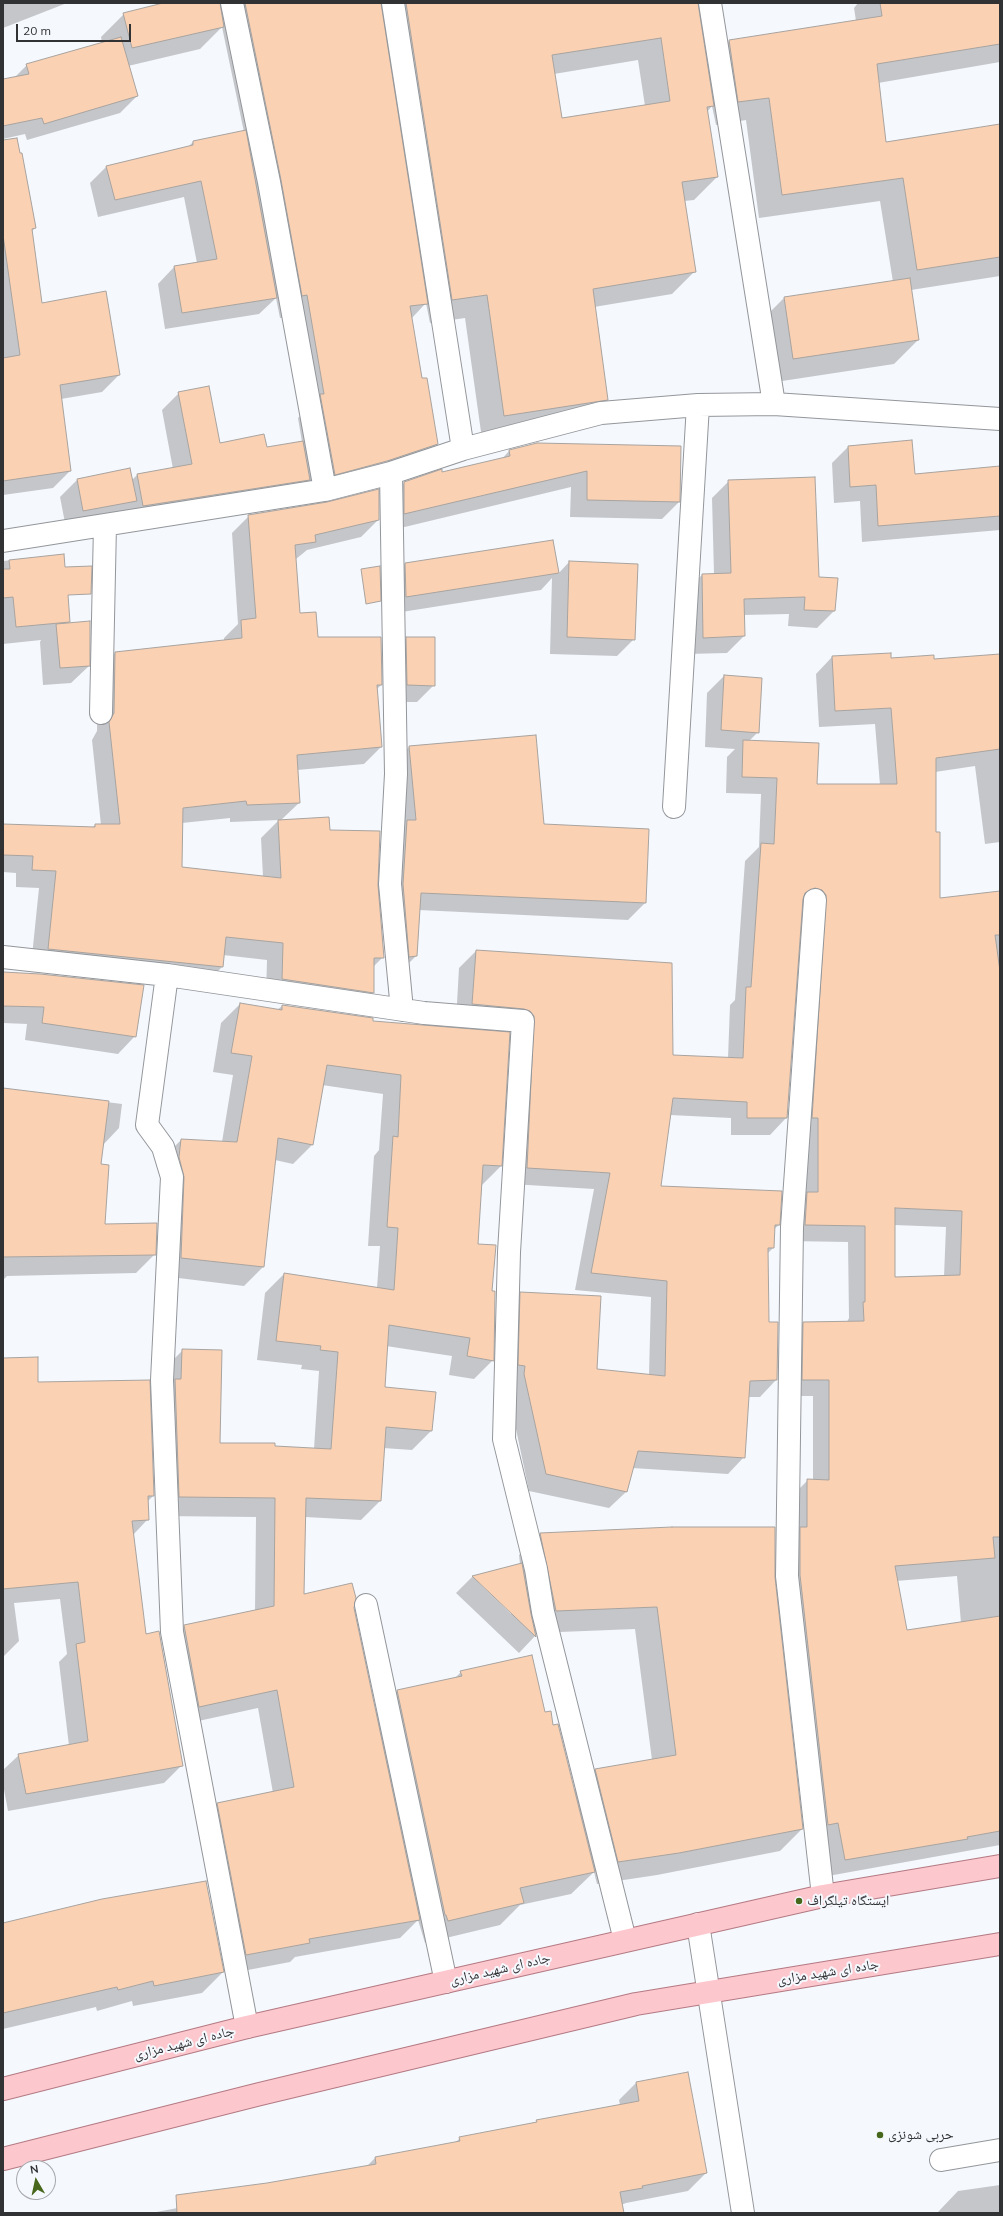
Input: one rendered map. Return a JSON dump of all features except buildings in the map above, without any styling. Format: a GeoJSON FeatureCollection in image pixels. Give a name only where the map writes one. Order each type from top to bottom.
{"type":"FeatureCollection","features":[{"type":"Feature","properties":{"kind":"main road","name":"جاده ای شهید مزاری"},"geometry":{"type":"LineString","coordinates":[[3,2089],[247,2027],[625,1940],[823,1896],[1000,1866]]}},
{"type":"Feature","properties":{"kind":"main road","name":"جاده ای شهید مزاری"},"geometry":{"type":"LineString","coordinates":[[3,2159],[260,2094],[636,2004],[1000,1944]]}},
{"type":"Feature","properties":{"kind":"street"},"geometry":{"type":"LineString","coordinates":[[232,3],[269,182],[325,490]]}},
{"type":"Feature","properties":{"kind":"street"},"geometry":{"type":"LineString","coordinates":[[393,3],[463,448]]}},
{"type":"Feature","properties":{"kind":"street"},"geometry":{"type":"LineString","coordinates":[[710,3],[774,404]]}},
{"type":"Feature","properties":{"kind":"street"},"geometry":{"type":"LineString","coordinates":[[3,541],[325,490],[391,474],[463,448],[601,412],[698,405],[774,404],[1000,419]]}},
{"type":"Feature","properties":{"kind":"street"},"geometry":{"type":"LineString","coordinates":[[674,807],[698,405]]}},
{"type":"Feature","properties":{"kind":"street"},"geometry":{"type":"LineString","coordinates":[[391,474],[396,774],[390,884],[402,1010]]}},
{"type":"Feature","properties":{"kind":"street"},"geometry":{"type":"LineString","coordinates":[[101,713],[105,524]]}},
{"type":"Feature","properties":{"kind":"street"},"geometry":{"type":"LineString","coordinates":[[815,900],[792,1227],[787,1576],[823,1896]]}},
{"type":"Feature","properties":{"kind":"street"},"geometry":{"type":"LineString","coordinates":[[3,958],[167,975],[402,1010],[523,1021],[509,1252],[504,1438],[536,1569],[543,1612],[625,1940]]}},
{"type":"Feature","properties":{"kind":"street"},"geometry":{"type":"LineString","coordinates":[[167,975],[147,1125],[163,1147],[172,1177],[162,1380],[172,1632],[247,2027]]}},
{"type":"Feature","properties":{"kind":"street"},"geometry":{"type":"LineString","coordinates":[[366,1605],[446,1982]]}},
{"type":"Feature","properties":{"kind":"street"},"geometry":{"type":"LineString","coordinates":[[698,1924],[743,2213]]}},
{"type":"Feature","properties":{"kind":"street"},"geometry":{"type":"LineString","coordinates":[[941,2160],[1000,2150]]}},
{"type":"Feature","properties":{"kind":"place","name":"ایستگاه تیلگراف"},"geometry":{"type":"Point","coordinates":[799,1901]}},
{"type":"Feature","properties":{"kind":"place","name":"حربی شونزی"},"geometry":{"type":"Point","coordinates":[880,2135]}}]}
